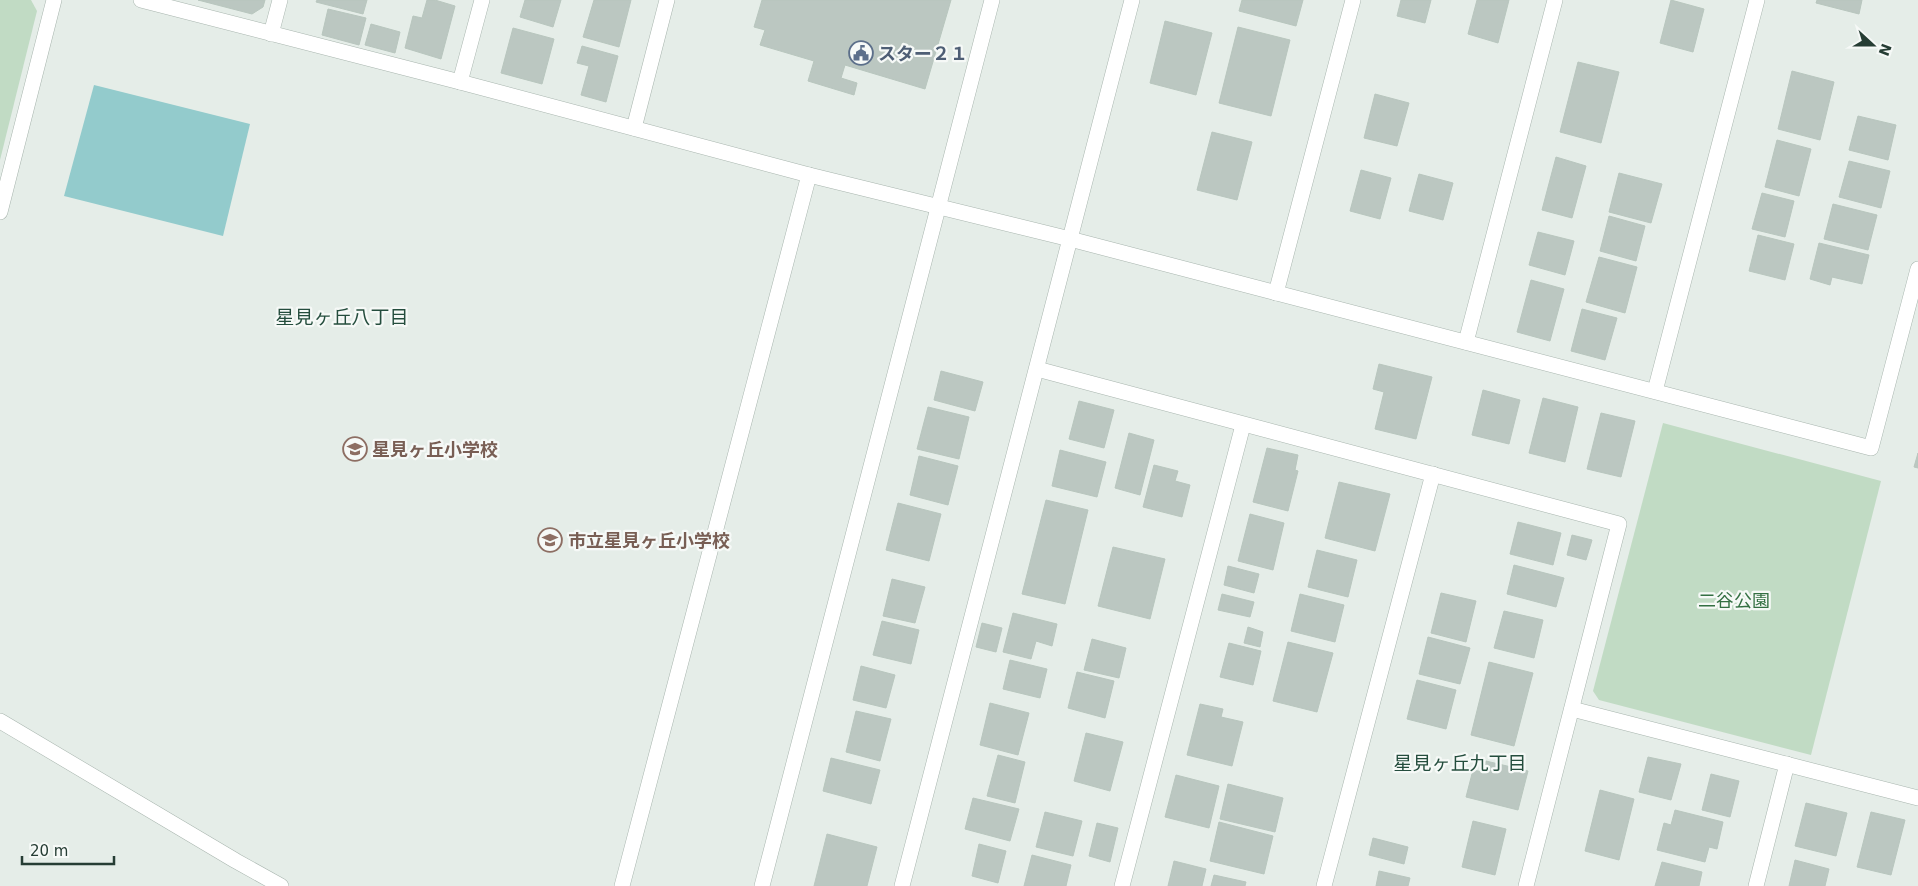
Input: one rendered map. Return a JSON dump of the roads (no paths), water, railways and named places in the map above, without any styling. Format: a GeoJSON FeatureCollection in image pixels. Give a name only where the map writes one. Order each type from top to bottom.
{"type":"FeatureCollection","features":[{"type":"Feature","properties":{"kind":"street"},"geometry":{"type":"LineString","coordinates":[[0,212],[54,0]]}},
{"type":"Feature","properties":{"kind":"street"},"geometry":{"type":"LineString","coordinates":[[141,0],[460,82],[809,175],[938,205],[1871,448],[1918,269]]}},
{"type":"Feature","properties":{"kind":"street"},"geometry":{"type":"LineString","coordinates":[[271,34],[280,0]]}},
{"type":"Feature","properties":{"kind":"street"},"geometry":{"type":"LineString","coordinates":[[460,82],[482,0]]}},
{"type":"Feature","properties":{"kind":"street"},"geometry":{"type":"LineString","coordinates":[[634,128],[667,0]]}},
{"type":"Feature","properties":{"kind":"street"},"geometry":{"type":"LineString","coordinates":[[762,886],[992,0]]}},
{"type":"Feature","properties":{"kind":"street"},"geometry":{"type":"LineString","coordinates":[[902,886],[1132,0]]}},
{"type":"Feature","properties":{"kind":"street"},"geometry":{"type":"LineString","coordinates":[[1276,293],[1353,0]]}},
{"type":"Feature","properties":{"kind":"street"},"geometry":{"type":"LineString","coordinates":[[1466,342],[1555,0]]}},
{"type":"Feature","properties":{"kind":"street"},"geometry":{"type":"LineString","coordinates":[[1655,391],[1757,0]]}},
{"type":"Feature","properties":{"kind":"street"},"geometry":{"type":"LineString","coordinates":[[622,886],[809,175]]}},
{"type":"Feature","properties":{"kind":"street"},"geometry":{"type":"LineString","coordinates":[[1036,370],[1619,524],[1526,886]]}},
{"type":"Feature","properties":{"kind":"street"},"geometry":{"type":"LineString","coordinates":[[1122,886],[1243,424]]}},
{"type":"Feature","properties":{"kind":"street"},"geometry":{"type":"LineString","coordinates":[[1324,886],[1433,474]]}},
{"type":"Feature","properties":{"kind":"street"},"geometry":{"type":"LineString","coordinates":[[1572,710],[1918,798]]}},
{"type":"Feature","properties":{"kind":"street"},"geometry":{"type":"LineString","coordinates":[[0,720],[236,861],[282,886]]}},
{"type":"Feature","properties":{"kind":"street"},"geometry":{"type":"LineString","coordinates":[[1756,886],[1787,764]]}},
{"type":"Feature","properties":{"kind":"water"},"geometry":{"type":"Polygon","coordinates":[[[94,85],[250,124],[223,236],[64,196],[94,85]]]}},
{"type":"Feature","properties":{"kind":"place","name":"スター２１"},"geometry":{"type":"Point","coordinates":[861,53]}},
{"type":"Feature","properties":{"kind":"place","name":"星見ヶ丘小学校"},"geometry":{"type":"Point","coordinates":[355,449]}},
{"type":"Feature","properties":{"kind":"place","name":"市立星見ヶ丘小学校"},"geometry":{"type":"Point","coordinates":[550,540]}},
{"type":"Feature","properties":{"kind":"district","name":"星見ヶ丘八丁目"},"geometry":{"type":"Point","coordinates":[342,317]}},
{"type":"Feature","properties":{"kind":"district","name":"星見ヶ丘九丁目"},"geometry":{"type":"Point","coordinates":[1460,763]}},
{"type":"Feature","properties":{"kind":"park label","name":"二谷公園"},"geometry":{"type":"Point","coordinates":[1734,600]}}]}
